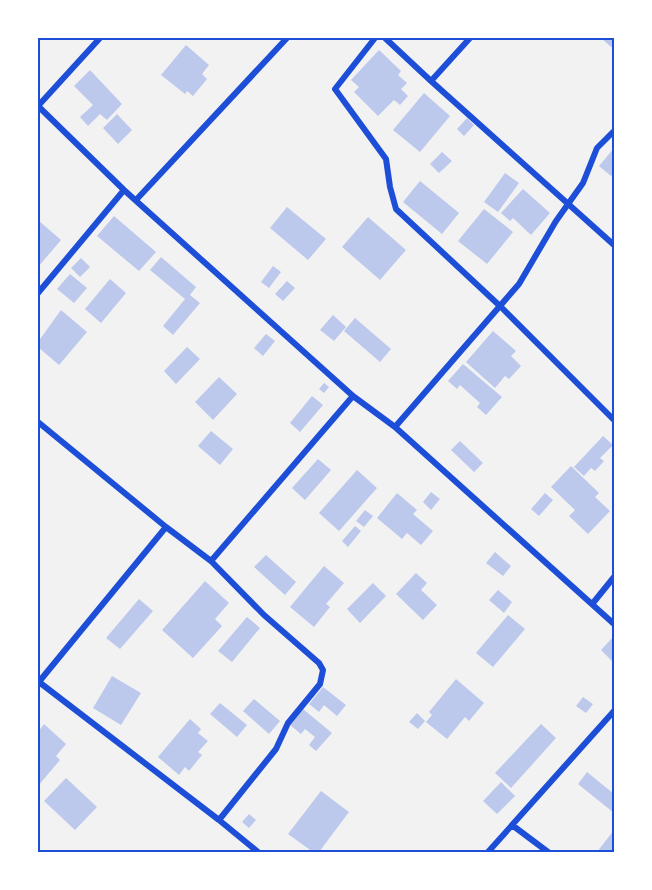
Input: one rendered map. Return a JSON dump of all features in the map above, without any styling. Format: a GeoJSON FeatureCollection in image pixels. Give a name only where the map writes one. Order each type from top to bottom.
{"type":"FeatureCollection","features":[{"type":"Feature","properties":{"kind":"street"},"geometry":{"type":"LineString","coordinates":[[100,38],[38,106],[124,190],[353,396],[394,428],[615,624]]}},
{"type":"Feature","properties":{"kind":"street"},"geometry":{"type":"LineString","coordinates":[[135,200],[287,38]]}},
{"type":"Feature","properties":{"kind":"street"},"geometry":{"type":"LineString","coordinates":[[375,38],[335,89],[386,159],[396,208],[501,307],[615,420]]}},
{"type":"Feature","properties":{"kind":"street"},"geometry":{"type":"LineString","coordinates":[[385,38],[615,245]]}},
{"type":"Feature","properties":{"kind":"street"},"geometry":{"type":"LineString","coordinates":[[431,81],[470,38]]}},
{"type":"Feature","properties":{"kind":"street"},"geometry":{"type":"LineString","coordinates":[[394,428],[519,284],[583,183],[597,148],[615,131]]}},
{"type":"Feature","properties":{"kind":"street"},"geometry":{"type":"LineString","coordinates":[[38,293],[124,190]]}},
{"type":"Feature","properties":{"kind":"street"},"geometry":{"type":"LineString","coordinates":[[212,561],[353,396]]}},
{"type":"Feature","properties":{"kind":"street"},"geometry":{"type":"LineString","coordinates":[[38,422],[166,527],[212,561],[264,615],[319,663],[323,670],[321,684],[288,723],[276,748],[219,820]]}},
{"type":"Feature","properties":{"kind":"street"},"geometry":{"type":"LineString","coordinates":[[166,527],[38,682],[258,852]]}},
{"type":"Feature","properties":{"kind":"street"},"geometry":{"type":"LineString","coordinates":[[593,603],[615,577]]}},
{"type":"Feature","properties":{"kind":"street"},"geometry":{"type":"LineString","coordinates":[[488,852],[615,711]]}},
{"type":"Feature","properties":{"kind":"street"},"geometry":{"type":"LineString","coordinates":[[512,825],[548,852]]}},
{"type":"Feature","properties":{"kind":"building"},"geometry":{"type":"Polygon","coordinates":[[[601,38],[614,38],[614,44],[611,47],[601,38]]]}},
{"type":"Feature","properties":{"kind":"building"},"geometry":{"type":"Polygon","coordinates":[[[186,45],[209,65],[202,74],[207,79],[193,96],[187,91],[185,94],[161,75],[186,45]]]}},
{"type":"Feature","properties":{"kind":"building"},"geometry":{"type":"Polygon","coordinates":[[[379,50],[401,71],[398,75],[407,83],[401,89],[408,96],[400,105],[394,100],[378,116],[354,92],[359,87],[351,80],[379,50]]]}},
{"type":"Feature","properties":{"kind":"building"},"geometry":{"type":"Polygon","coordinates":[[[90,70],[122,104],[107,120],[100,114],[88,126],[80,117],[93,105],[74,86],[90,70]]]}},
{"type":"Feature","properties":{"kind":"building"},"geometry":{"type":"Polygon","coordinates":[[[424,93],[450,116],[420,152],[393,130],[424,93]]]}},
{"type":"Feature","properties":{"kind":"building"},"geometry":{"type":"Polygon","coordinates":[[[117,114],[132,130],[118,144],[103,128],[117,114]]]}},
{"type":"Feature","properties":{"kind":"building"},"geometry":{"type":"Polygon","coordinates":[[[467,118],[474,125],[464,136],[457,129],[467,118]]]}},
{"type":"Feature","properties":{"kind":"building"},"geometry":{"type":"Polygon","coordinates":[[[614,148],[614,173],[611,176],[599,166],[614,148]]]}},
{"type":"Feature","properties":{"kind":"building"},"geometry":{"type":"Polygon","coordinates":[[[442,152],[452,161],[439,173],[430,164],[442,152]]]}},
{"type":"Feature","properties":{"kind":"building"},"geometry":{"type":"Polygon","coordinates":[[[505,173],[519,183],[498,212],[484,202],[505,173]]]}},
{"type":"Feature","properties":{"kind":"building"},"geometry":{"type":"Polygon","coordinates":[[[420,181],[459,213],[442,234],[403,202],[420,181]]]}},
{"type":"Feature","properties":{"kind":"building"},"geometry":{"type":"Polygon","coordinates":[[[523,189],[550,213],[531,235],[513,218],[510,221],[501,213],[523,189]]]}},
{"type":"Feature","properties":{"kind":"building"},"geometry":{"type":"Polygon","coordinates":[[[287,207],[326,239],[308,260],[270,228],[287,207]]]}},
{"type":"Feature","properties":{"kind":"building"},"geometry":{"type":"Polygon","coordinates":[[[484,209],[513,232],[487,264],[458,241],[484,209]]]}},
{"type":"Feature","properties":{"kind":"building"},"geometry":{"type":"Polygon","coordinates":[[[114,216],[156,252],[139,271],[97,236],[114,216]]]}},
{"type":"Feature","properties":{"kind":"building"},"geometry":{"type":"Polygon","coordinates":[[[368,217],[406,250],[380,280],[342,247],[368,217]]]}},
{"type":"Feature","properties":{"kind":"building"},"geometry":{"type":"Polygon","coordinates":[[[38,220],[61,240],[38,267],[38,220]]]}},
{"type":"Feature","properties":{"kind":"building"},"geometry":{"type":"Polygon","coordinates":[[[161,257],[196,287],[190,295],[200,303],[173,335],[163,326],[185,299],[150,270],[161,257]]]}},
{"type":"Feature","properties":{"kind":"building"},"geometry":{"type":"Polygon","coordinates":[[[81,258],[90,267],[80,277],[71,268],[81,258]]]}},
{"type":"Feature","properties":{"kind":"building"},"geometry":{"type":"Polygon","coordinates":[[[273,266],[281,272],[269,288],[261,282],[273,266]]]}},
{"type":"Feature","properties":{"kind":"building"},"geometry":{"type":"Polygon","coordinates":[[[70,274],[87,288],[74,303],[57,289],[70,274]]]}},
{"type":"Feature","properties":{"kind":"building"},"geometry":{"type":"Polygon","coordinates":[[[110,279],[126,293],[101,323],[85,309],[110,279]]]}},
{"type":"Feature","properties":{"kind":"building"},"geometry":{"type":"Polygon","coordinates":[[[287,281],[295,288],[283,301],[275,294],[287,281]]]}},
{"type":"Feature","properties":{"kind":"building"},"geometry":{"type":"Polygon","coordinates":[[[61,310],[87,332],[59,365],[38,347],[38,342],[61,310]]]}},
{"type":"Feature","properties":{"kind":"building"},"geometry":{"type":"Polygon","coordinates":[[[333,315],[346,327],[334,341],[320,330],[333,315]]]}},
{"type":"Feature","properties":{"kind":"building"},"geometry":{"type":"Polygon","coordinates":[[[355,318],[391,349],[380,362],[344,331],[355,318]]]}},
{"type":"Feature","properties":{"kind":"building"},"geometry":{"type":"Polygon","coordinates":[[[493,331],[516,351],[511,356],[521,366],[509,379],[505,376],[495,388],[466,362],[493,331]]]}},
{"type":"Feature","properties":{"kind":"building"},"geometry":{"type":"Polygon","coordinates":[[[266,334],[275,341],[263,356],[254,348],[266,334]]]}},
{"type":"Feature","properties":{"kind":"building"},"geometry":{"type":"Polygon","coordinates":[[[187,347],[200,359],[176,384],[164,371],[187,347]]]}},
{"type":"Feature","properties":{"kind":"building"},"geometry":{"type":"Polygon","coordinates":[[[463,364],[502,397],[486,415],[477,407],[480,403],[460,385],[457,389],[448,381],[463,364]]]}},
{"type":"Feature","properties":{"kind":"building"},"geometry":{"type":"Polygon","coordinates":[[[219,377],[237,394],[213,420],[195,402],[219,377]]]}},
{"type":"Feature","properties":{"kind":"building"},"geometry":{"type":"Polygon","coordinates":[[[324,383],[329,387],[324,393],[319,389],[324,383]]]}},
{"type":"Feature","properties":{"kind":"building"},"geometry":{"type":"Polygon","coordinates":[[[312,396],[323,405],[300,432],[290,423],[312,396]]]}},
{"type":"Feature","properties":{"kind":"building"},"geometry":{"type":"Polygon","coordinates":[[[211,431],[233,449],[220,465],[198,446],[211,431]]]}},
{"type":"Feature","properties":{"kind":"building"},"geometry":{"type":"Polygon","coordinates":[[[603,436],[613,445],[600,458],[604,461],[595,471],[591,468],[584,476],[574,467],[603,436]]]}},
{"type":"Feature","properties":{"kind":"building"},"geometry":{"type":"Polygon","coordinates":[[[460,441],[483,463],[474,472],[451,450],[460,441]]]}},
{"type":"Feature","properties":{"kind":"building"},"geometry":{"type":"Polygon","coordinates":[[[318,459],[331,470],[305,500],[292,488],[318,459]]]}},
{"type":"Feature","properties":{"kind":"building"},"geometry":{"type":"Polygon","coordinates":[[[571,466],[599,493],[595,497],[610,511],[588,534],[569,516],[575,510],[551,487],[571,466]]]}},
{"type":"Feature","properties":{"kind":"building"},"geometry":{"type":"Polygon","coordinates":[[[357,470],[377,488],[339,531],[319,513],[357,470]]]}},
{"type":"Feature","properties":{"kind":"building"},"geometry":{"type":"Polygon","coordinates":[[[431,492],[440,499],[431,510],[423,502],[431,492]]]}},
{"type":"Feature","properties":{"kind":"building"},"geometry":{"type":"Polygon","coordinates":[[[397,493],[417,510],[413,514],[433,531],[421,545],[407,533],[402,539],[377,518],[397,493]]]}},
{"type":"Feature","properties":{"kind":"building"},"geometry":{"type":"Polygon","coordinates":[[[545,493],[553,500],[539,516],[531,509],[545,493]]]}},
{"type":"Feature","properties":{"kind":"building"},"geometry":{"type":"Polygon","coordinates":[[[365,510],[373,516],[364,527],[356,521],[365,510]]]}},
{"type":"Feature","properties":{"kind":"building"},"geometry":{"type":"Polygon","coordinates":[[[355,526],[361,531],[348,547],[342,541],[355,526]]]}},
{"type":"Feature","properties":{"kind":"building"},"geometry":{"type":"Polygon","coordinates":[[[495,552],[511,566],[503,576],[486,563],[495,552]]]}},
{"type":"Feature","properties":{"kind":"building"},"geometry":{"type":"Polygon","coordinates":[[[266,555],[296,582],[285,595],[254,567],[266,555]]]}},
{"type":"Feature","properties":{"kind":"building"},"geometry":{"type":"Polygon","coordinates":[[[324,566],[344,583],[326,604],[330,607],[314,627],[290,607],[324,566]]]}},
{"type":"Feature","properties":{"kind":"building"},"geometry":{"type":"Polygon","coordinates":[[[416,573],[427,583],[421,590],[437,605],[423,620],[396,594],[416,573]]]}},
{"type":"Feature","properties":{"kind":"building"},"geometry":{"type":"Polygon","coordinates":[[[205,581],[229,603],[215,619],[222,626],[193,658],[162,630],[205,581]]]}},
{"type":"Feature","properties":{"kind":"building"},"geometry":{"type":"Polygon","coordinates":[[[373,583],[386,596],[360,623],[347,609],[373,583]]]}},
{"type":"Feature","properties":{"kind":"building"},"geometry":{"type":"Polygon","coordinates":[[[498,590],[512,602],[504,613],[489,600],[498,590]]]}},
{"type":"Feature","properties":{"kind":"building"},"geometry":{"type":"Polygon","coordinates":[[[139,599],[153,611],[120,649],[106,638],[139,599]]]}},
{"type":"Feature","properties":{"kind":"building"},"geometry":{"type":"Polygon","coordinates":[[[508,615],[525,629],[493,667],[476,653],[508,615]]]}},
{"type":"Feature","properties":{"kind":"building"},"geometry":{"type":"Polygon","coordinates":[[[247,617],[260,628],[232,662],[218,651],[247,617]]]}},
{"type":"Feature","properties":{"kind":"building"},"geometry":{"type":"Polygon","coordinates":[[[613,637],[614,639],[614,663],[601,650],[613,637]]]}},
{"type":"Feature","properties":{"kind":"building"},"geometry":{"type":"Polygon","coordinates":[[[112,676],[141,693],[121,725],[93,708],[112,676]]]}},
{"type":"Feature","properties":{"kind":"building"},"geometry":{"type":"Polygon","coordinates":[[[456,679],[484,703],[469,721],[465,717],[447,739],[426,722],[432,715],[429,712],[456,679]]]}},
{"type":"Feature","properties":{"kind":"building"},"geometry":{"type":"Polygon","coordinates":[[[323,687],[346,705],[337,716],[324,705],[319,712],[309,704],[323,687]]]}},
{"type":"Feature","properties":{"kind":"building"},"geometry":{"type":"Polygon","coordinates":[[[583,697],[593,704],[586,713],[576,706],[583,697]]]}},
{"type":"Feature","properties":{"kind":"building"},"geometry":{"type":"Polygon","coordinates":[[[254,699],[280,721],[269,734],[243,711],[254,699]]]}},
{"type":"Feature","properties":{"kind":"building"},"geometry":{"type":"Polygon","coordinates":[[[220,703],[247,725],[237,737],[210,714],[220,703]]]}},
{"type":"Feature","properties":{"kind":"building"},"geometry":{"type":"Polygon","coordinates":[[[303,709],[332,733],[316,751],[309,745],[315,737],[305,729],[301,734],[289,724],[303,709]]]}},
{"type":"Feature","properties":{"kind":"building"},"geometry":{"type":"Polygon","coordinates":[[[417,713],[425,721],[418,729],[409,722],[417,713]]]}},
{"type":"Feature","properties":{"kind":"building"},"geometry":{"type":"Polygon","coordinates":[[[190,719],[201,729],[198,733],[208,741],[198,752],[202,755],[189,771],[185,767],[179,775],[158,757],[190,719]]]}},
{"type":"Feature","properties":{"kind":"building"},"geometry":{"type":"Polygon","coordinates":[[[44,724],[66,744],[56,756],[60,760],[38,786],[38,732],[44,724]]]}},
{"type":"Feature","properties":{"kind":"building"},"geometry":{"type":"Polygon","coordinates":[[[541,724],[556,738],[511,788],[495,773],[541,724]]]}},
{"type":"Feature","properties":{"kind":"building"},"geometry":{"type":"Polygon","coordinates":[[[587,772],[614,794],[614,813],[578,784],[587,772]]]}},
{"type":"Feature","properties":{"kind":"building"},"geometry":{"type":"Polygon","coordinates":[[[66,778],[97,807],[75,830],[44,801],[66,778]]]}},
{"type":"Feature","properties":{"kind":"building"},"geometry":{"type":"Polygon","coordinates":[[[501,782],[515,796],[497,814],[483,801],[501,782]]]}},
{"type":"Feature","properties":{"kind":"building"},"geometry":{"type":"Polygon","coordinates":[[[321,791],[349,812],[319,852],[313,852],[288,834],[321,791]]]}},
{"type":"Feature","properties":{"kind":"building"},"geometry":{"type":"Polygon","coordinates":[[[249,814],[256,820],[249,828],[242,822],[249,814]]]}},
{"type":"Feature","properties":{"kind":"building"},"geometry":{"type":"Polygon","coordinates":[[[614,830],[614,852],[597,852],[614,830]]]}}]}
